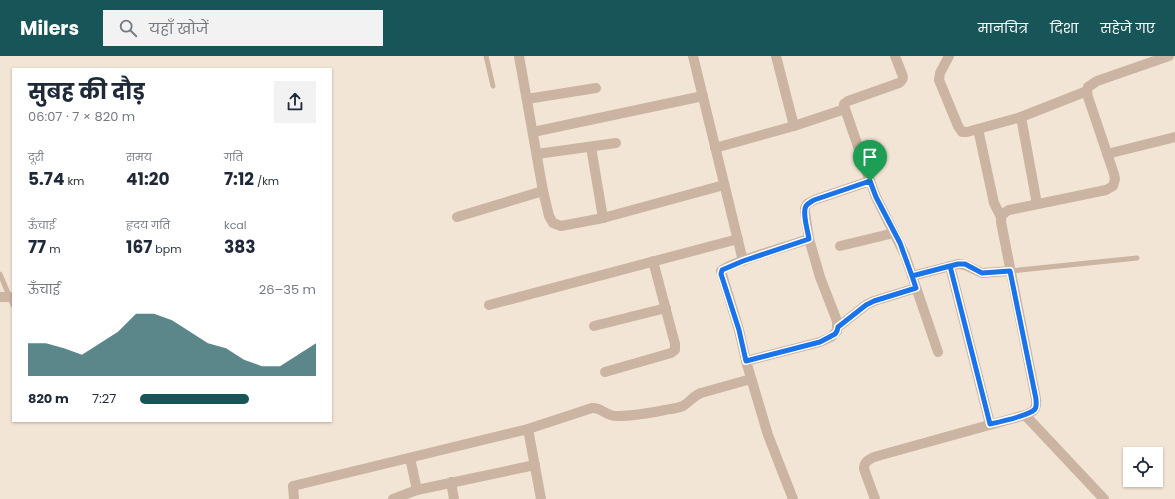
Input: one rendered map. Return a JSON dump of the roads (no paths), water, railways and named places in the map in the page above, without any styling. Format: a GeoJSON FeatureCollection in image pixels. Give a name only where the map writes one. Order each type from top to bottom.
{"type":"FeatureCollection","features":[{"type":"Feature","properties":{"kind":"street"},"geometry":{"type":"LineString","coordinates":[[519,56],[543,190],[549,216],[553,223],[561,226],[603,218],[724,185]]}},
{"type":"Feature","properties":{"kind":"street"},"geometry":{"type":"LineString","coordinates":[[693,56],[743,261]]}},
{"type":"Feature","properties":{"kind":"street"},"geometry":{"type":"LineString","coordinates":[[776,56],[794,126]]}},
{"type":"Feature","properties":{"kind":"street"},"geometry":{"type":"LineString","coordinates":[[895,56],[903,76],[899,83],[848,100],[844,104],[870,181],[905,255],[938,352]]}},
{"type":"Feature","properties":{"kind":"street"},"geometry":{"type":"LineString","coordinates":[[949,56],[940,73],[939,80],[958,126],[962,132],[967,132],[1021,117],[1087,91]]}},
{"type":"Feature","properties":{"kind":"street"},"geometry":{"type":"LineString","coordinates":[[1001,217],[1009,210],[1106,190],[1114,186],[1115,179],[1088,97],[1088,87],[1096,81],[1169,56]]}},
{"type":"Feature","properties":{"kind":"street"},"geometry":{"type":"LineString","coordinates":[[527,99],[596,88]]}},
{"type":"Feature","properties":{"kind":"street"},"geometry":{"type":"LineString","coordinates":[[533,132],[702,96]]}},
{"type":"Feature","properties":{"kind":"street"},"geometry":{"type":"LineString","coordinates":[[715,148],[794,126],[845,109]]}},
{"type":"Feature","properties":{"kind":"street"},"geometry":{"type":"LineString","coordinates":[[1021,117],[1037,204]]}},
{"type":"Feature","properties":{"kind":"street"},"geometry":{"type":"LineString","coordinates":[[875,499],[866,478],[864,469],[864,465],[869,459],[1025,415],[1034,411],[1036,408],[1036,399],[1010,271],[1001,217],[994,203],[978,129]]}},
{"type":"Feature","properties":{"kind":"street"},"geometry":{"type":"LineString","coordinates":[[1107,154],[1175,137]]}},
{"type":"Feature","properties":{"kind":"street"},"geometry":{"type":"LineString","coordinates":[[537,154],[616,143]]}},
{"type":"Feature","properties":{"kind":"street"},"geometry":{"type":"LineString","coordinates":[[591,147],[603,218]]}},
{"type":"Feature","properties":{"kind":"street"},"geometry":{"type":"LineString","coordinates":[[746,361],[820,342],[835,334],[838,327],[837,321],[820,277],[809,239],[805,208],[807,204],[814,200],[870,181]]}},
{"type":"Feature","properties":{"kind":"street"},"geometry":{"type":"LineString","coordinates":[[457,217],[543,190]]}},
{"type":"Feature","properties":{"kind":"street"},"geometry":{"type":"LineString","coordinates":[[840,246],[894,233]]}},
{"type":"Feature","properties":{"kind":"street"},"geometry":{"type":"LineString","coordinates":[[488,305],[738,239]]}},
{"type":"Feature","properties":{"kind":"street"},"geometry":{"type":"LineString","coordinates":[[793,499],[768,435],[721,271],[743,261],[809,239]]}},
{"type":"Feature","properties":{"kind":"street"},"geometry":{"type":"LineString","coordinates":[[605,372],[674,352],[675,350],[676,344],[654,261]]}},
{"type":"Feature","properties":{"kind":"street"},"geometry":{"type":"LineString","coordinates":[[912,276],[958,264],[965,264],[982,273],[1010,271]]}},
{"type":"Feature","properties":{"kind":"street"},"geometry":{"type":"LineString","coordinates":[[950,266],[990,424]]}},
{"type":"Feature","properties":{"kind":"street"},"geometry":{"type":"LineString","coordinates":[[838,327],[866,305],[874,301],[916,288]]}},
{"type":"Feature","properties":{"kind":"street"},"geometry":{"type":"LineString","coordinates":[[594,326],[666,308]]}},
{"type":"Feature","properties":{"kind":"street"},"geometry":{"type":"LineString","coordinates":[[294,499],[293,486],[528,429],[592,408],[598,408],[609,415],[617,416],[681,407],[688,403],[696,394],[751,379]]}},
{"type":"Feature","properties":{"kind":"street"},"geometry":{"type":"LineString","coordinates":[[1025,415],[1104,499]]}},
{"type":"Feature","properties":{"kind":"street"},"geometry":{"type":"LineString","coordinates":[[528,429],[541,499]]}},
{"type":"Feature","properties":{"kind":"street"},"geometry":{"type":"LineString","coordinates":[[410,458],[417,490]]}},
{"type":"Feature","properties":{"kind":"street"},"geometry":{"type":"LineString","coordinates":[[393,499],[417,490],[534,465]]}},
{"type":"Feature","properties":{"kind":"street"},"geometry":{"type":"LineString","coordinates":[[451,482],[454,499]]}},
{"type":"Feature","properties":{"kind":"lane"},"geometry":{"type":"LineString","coordinates":[[486,56],[493,86]]}},
{"type":"Feature","properties":{"kind":"lane"},"geometry":{"type":"LineString","coordinates":[[1010,271],[1137,258]]}},
{"type":"Feature","properties":{"kind":"lane"},"geometry":{"type":"LineString","coordinates":[[0,274],[9,299]]}}]}
